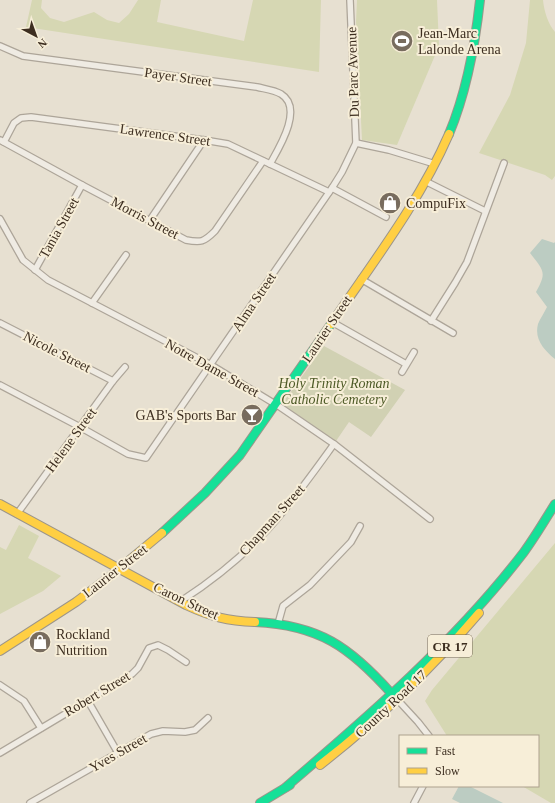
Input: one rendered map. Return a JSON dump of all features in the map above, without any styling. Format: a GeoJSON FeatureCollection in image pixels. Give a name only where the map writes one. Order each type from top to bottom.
{"type":"FeatureCollection","features":[{"type":"Feature","properties":{"kind":"main road","name":"Laurier Street"},"geometry":{"type":"LineString","coordinates":[[0,651],[82,598],[120,568],[181,518],[221,478],[240,455],[405,215],[434,164],[453,124],[468,74],[476,36],[480,0]]}},
{"type":"Feature","properties":{"kind":"main road","name":"Caron Street"},"geometry":{"type":"LineString","coordinates":[[0,504],[181,601],[215,617],[230,620],[278,624],[306,629],[338,643],[362,662],[394,696]]}},
{"type":"Feature","properties":{"kind":"main road","name":"County Road 17"},"geometry":{"type":"LineString","coordinates":[[260,803],[308,774],[330,758],[394,696],[431,667],[469,626],[488,602],[497,586],[525,551],[555,504]]}},
{"type":"Feature","properties":{"kind":"street","name":"Du Parc Avenue"},"geometry":{"type":"LineString","coordinates":[[350,0],[356,143]]}},
{"type":"Feature","properties":{"kind":"street","name":"Payer Street"},"geometry":{"type":"LineString","coordinates":[[0,46],[23,56],[257,87],[282,94],[288,103],[290,114],[289,125],[270,164]]}},
{"type":"Feature","properties":{"kind":"street","name":"Lawrence Street"},"geometry":{"type":"LineString","coordinates":[[2,141],[14,123],[21,118],[31,117],[228,144],[386,217]]}},
{"type":"Feature","properties":{"kind":"street"},"geometry":{"type":"LineString","coordinates":[[150,220],[204,140]]}},
{"type":"Feature","properties":{"kind":"street","name":"Morris Street"},"geometry":{"type":"LineString","coordinates":[[2,141],[186,240],[198,242],[207,239],[215,231],[263,161]]}},
{"type":"Feature","properties":{"kind":"street"},"geometry":{"type":"LineString","coordinates":[[356,143],[389,150],[434,164]]}},
{"type":"Feature","properties":{"kind":"street","name":"Alma Street"},"geometry":{"type":"LineString","coordinates":[[80,427],[128,454],[146,458],[330,190],[345,166],[356,143]]}},
{"type":"Feature","properties":{"kind":"street"},"geometry":{"type":"LineString","coordinates":[[431,320],[455,283],[466,262],[504,163]]}},
{"type":"Feature","properties":{"kind":"street"},"geometry":{"type":"LineString","coordinates":[[425,181],[485,211]]}},
{"type":"Feature","properties":{"kind":"street","name":"Tania Street"},"geometry":{"type":"LineString","coordinates":[[35,270],[82,185]]}},
{"type":"Feature","properties":{"kind":"street","name":"Notre Dame Street"},"geometry":{"type":"LineString","coordinates":[[0,219],[2,226],[23,260],[48,280],[211,365],[276,404],[334,444],[430,519]]}},
{"type":"Feature","properties":{"kind":"street"},"geometry":{"type":"LineString","coordinates":[[92,303],[126,255]]}},
{"type":"Feature","properties":{"kind":"street"},"geometry":{"type":"LineString","coordinates":[[361,279],[453,333]]}},
{"type":"Feature","properties":{"kind":"street"},"geometry":{"type":"LineString","coordinates":[[332,322],[406,364]]}},
{"type":"Feature","properties":{"kind":"street","name":"Nicole Street"},"geometry":{"type":"LineString","coordinates":[[0,323],[114,381]]}},
{"type":"Feature","properties":{"kind":"street"},"geometry":{"type":"LineString","coordinates":[[402,372],[414,352]]}},
{"type":"Feature","properties":{"kind":"street","name":"Helene Street"},"geometry":{"type":"LineString","coordinates":[[17,514],[125,367]]}},
{"type":"Feature","properties":{"kind":"street"},"geometry":{"type":"LineString","coordinates":[[0,385],[80,427]]}},
{"type":"Feature","properties":{"kind":"street","name":"Chapman Street"},"geometry":{"type":"LineString","coordinates":[[181,601],[241,555],[268,529],[299,492],[334,444]]}},
{"type":"Feature","properties":{"kind":"street"},"geometry":{"type":"LineString","coordinates":[[278,624],[283,606],[310,585],[351,542],[360,526]]}},
{"type":"Feature","properties":{"kind":"street","name":"Robert Street"},"geometry":{"type":"LineString","coordinates":[[0,753],[132,674],[138,668],[149,648],[158,645],[186,662]]}},
{"type":"Feature","properties":{"kind":"street"},"geometry":{"type":"LineString","coordinates":[[0,685],[24,700],[41,728]]}},
{"type":"Feature","properties":{"kind":"street"},"geometry":{"type":"LineString","coordinates":[[394,696],[428,735]]}},
{"type":"Feature","properties":{"kind":"street"},"geometry":{"type":"LineString","coordinates":[[88,701],[118,753]]}},
{"type":"Feature","properties":{"kind":"street","name":"Yves Street"},"geometry":{"type":"LineString","coordinates":[[30,803],[152,734],[163,731],[185,732],[194,730],[208,718]]}},
{"type":"Feature","properties":{"kind":"street"},"geometry":{"type":"LineString","coordinates":[[414,803],[422,787]]}},
{"type":"Feature","properties":{"kind":"green space"},"geometry":{"type":"Polygon","coordinates":[[[32,0],[42,0],[41,8],[50,18],[64,22],[94,12],[107,20],[119,23],[129,14],[138,0],[161,0],[157,22],[244,41],[253,0],[321,0],[319,72],[26,27],[32,0]]]}},
{"type":"Feature","properties":{"kind":"green space"},"geometry":{"type":"Polygon","coordinates":[[[357,0],[437,0],[439,46],[397,145],[362,140],[356,22],[357,0]]]}},
{"type":"Feature","properties":{"kind":"green space"},"geometry":{"type":"Polygon","coordinates":[[[530,0],[543,0],[544,9],[550,25],[555,32],[555,176],[552,180],[545,175],[479,153],[510,95],[526,43],[530,0]]]}},
{"type":"Feature","properties":{"kind":"green space","name":"Holy Trinity Roman Catholic Cemetery"},"geometry":{"type":"Polygon","coordinates":[[[324,346],[405,390],[371,437],[349,422],[336,441],[282,404],[324,346]]]}},
{"type":"Feature","properties":{"kind":"green space"},"geometry":{"type":"Polygon","coordinates":[[[19,525],[39,536],[28,558],[61,576],[43,591],[0,614],[0,547],[6,550],[19,525]]]}},
{"type":"Feature","properties":{"kind":"green space"},"geometry":{"type":"Polygon","coordinates":[[[555,543],[555,803],[551,803],[524,787],[539,787],[539,735],[446,735],[425,701],[432,690],[555,543]]]}},
{"type":"Feature","properties":{"kind":"shaded area"},"geometry":{"type":"Polygon","coordinates":[[[542,239],[555,242],[555,359],[541,344],[537,335],[538,324],[547,307],[536,292],[543,276],[541,268],[530,253],[542,239]]]}},
{"type":"Feature","properties":{"kind":"shaded area"},"geometry":{"type":"Polygon","coordinates":[[[458,787],[471,787],[503,803],[460,803],[452,799],[458,787]]]}},
{"type":"Feature","properties":{"kind":"traffic: fast"},"geometry":{"type":"LineString","coordinates":[[449,134],[461,101],[469,68],[476,34],[480,0]]}},
{"type":"Feature","properties":{"kind":"traffic: fast"},"geometry":{"type":"LineString","coordinates":[[162,533],[205,493],[240,455],[331,324]]}},
{"type":"Feature","properties":{"kind":"traffic: fast"},"geometry":{"type":"LineString","coordinates":[[286,787],[411,676],[470,616],[498,585],[524,552],[555,504]]}},
{"type":"Feature","properties":{"kind":"traffic: fast"},"geometry":{"type":"LineString","coordinates":[[255,622],[278,624],[297,628],[332,641],[361,663],[391,693]]}},
{"type":"Feature","properties":{"kind":"traffic: fast"},"geometry":{"type":"LineString","coordinates":[[260,803],[290,785]]}},
{"type":"Feature","properties":{"kind":"traffic: slow"},"geometry":{"type":"LineString","coordinates":[[331,324],[410,208],[449,134]]}},
{"type":"Feature","properties":{"kind":"traffic: slow"},"geometry":{"type":"LineString","coordinates":[[0,504],[186,605],[220,618],[255,622]]}},
{"type":"Feature","properties":{"kind":"traffic: slow"},"geometry":{"type":"LineString","coordinates":[[0,651],[76,602],[108,578],[162,533]]}},
{"type":"Feature","properties":{"kind":"traffic: slow"},"geometry":{"type":"LineString","coordinates":[[320,765],[363,730],[423,674],[479,613]]}},
{"type":"Feature","properties":{"kind":"place","name":"Jean-Marc Lalonde Arena"},"geometry":{"type":"Point","coordinates":[402,41]}},
{"type":"Feature","properties":{"kind":"place","name":"CompuFix"},"geometry":{"type":"Point","coordinates":[390,203]}},
{"type":"Feature","properties":{"kind":"place","name":"GAB's Sports Bar"},"geometry":{"type":"Point","coordinates":[252,415]}},
{"type":"Feature","properties":{"kind":"place","name":"Rockland Nutrition"},"geometry":{"type":"Point","coordinates":[40,642]}}]}
